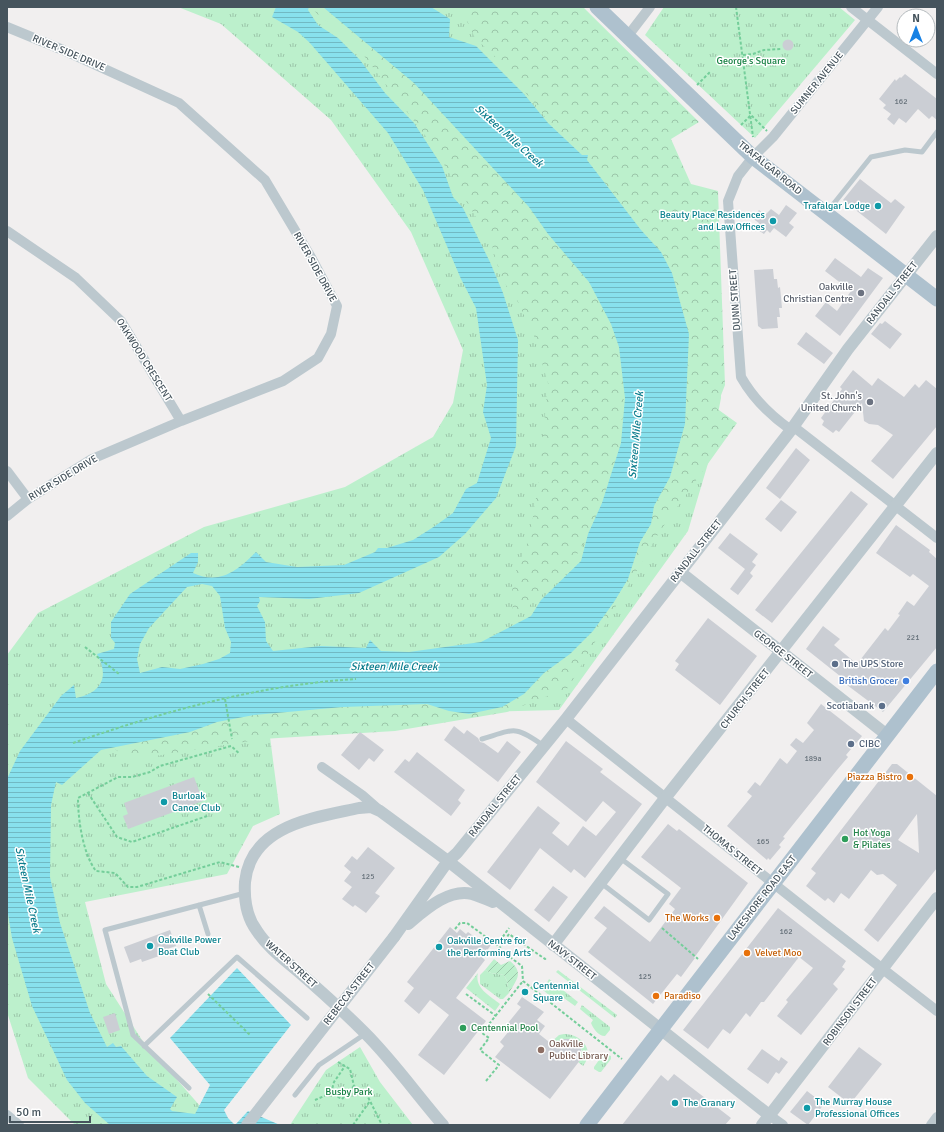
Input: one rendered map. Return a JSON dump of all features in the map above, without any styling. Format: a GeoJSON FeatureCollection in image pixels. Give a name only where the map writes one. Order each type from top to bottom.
{"type":"FeatureCollection","features":[{"type":"Feature","properties":{"kind":"main road","name":"TRAFALGAR ROAD"},"geometry":{"type":"LineString","coordinates":[[597,7],[753,157],[937,298]]}},
{"type":"Feature","properties":{"kind":"main road","name":"LAKESHORE ROAD EAST"},"geometry":{"type":"LineString","coordinates":[[587,1125],[937,671]]}},
{"type":"Feature","properties":{"kind":"street"},"geometry":{"type":"LineString","coordinates":[[627,37],[650,7]]}},
{"type":"Feature","properties":{"kind":"street"},"geometry":{"type":"LineString","coordinates":[[851,7],[937,74]]}},
{"type":"Feature","properties":{"kind":"street","name":"SUMNER AVENUE"},"geometry":{"type":"LineString","coordinates":[[753,157],[773,137],[878,7]]}},
{"type":"Feature","properties":{"kind":"street","name":"RIVER SIDE DRIVE"},"geometry":{"type":"LineString","coordinates":[[7,27],[63,50],[179,103],[265,180],[312,259],[337,306],[331,334],[318,358],[283,381],[181,421],[92,459],[28,499],[7,516]]}},
{"type":"Feature","properties":{"kind":"street","name":"DUNN STREET"},"geometry":{"type":"LineString","coordinates":[[753,157],[738,176],[728,201],[740,377],[747,388],[764,407],[937,538]]}},
{"type":"Feature","properties":{"kind":"street","name":"OAKWOOD CRESCENT"},"geometry":{"type":"LineString","coordinates":[[7,231],[76,278],[121,321],[181,421]]}},
{"type":"Feature","properties":{"kind":"street","name":"RANDALL STREET"},"geometry":{"type":"LineString","coordinates":[[448,861],[566,719],[793,428],[848,349],[937,236]]}},
{"type":"Feature","properties":{"kind":"street","name":"CHURCH STREET"},"geometry":{"type":"LineString","coordinates":[[553,945],[666,797],[937,452]]}},
{"type":"Feature","properties":{"kind":"street"},"geometry":{"type":"LineString","coordinates":[[7,471],[28,499]]}},
{"type":"Feature","properties":{"kind":"street","name":"GEORGE STREET"},"geometry":{"type":"LineString","coordinates":[[680,572],[887,735]]}},
{"type":"Feature","properties":{"kind":"street","name":"THOMAS STREET"},"geometry":{"type":"LineString","coordinates":[[566,719],[937,1011]]}},
{"type":"Feature","properties":{"kind":"street","name":"NAVY STREET"},"geometry":{"type":"LineString","coordinates":[[322,767],[362,795],[380,811],[448,861],[503,906],[783,1125]]}},
{"type":"Feature","properties":{"kind":"street","name":"WATER STREET"},"geometry":{"type":"LineString","coordinates":[[380,811],[371,807],[359,808],[284,828],[260,846],[252,856],[246,869],[245,893],[247,910],[256,931],[272,948],[366,1033],[443,1125]]}},
{"type":"Feature","properties":{"kind":"street","name":"REBECCA STREET"},"geometry":{"type":"LineString","coordinates":[[247,1125],[394,937],[448,861]]}},
{"type":"Feature","properties":{"kind":"street"},"geometry":{"type":"LineString","coordinates":[[394,937],[435,903],[461,893],[471,894],[503,906]]}},
{"type":"Feature","properties":{"kind":"street","name":"ROBINSON STREET"},"geometry":{"type":"LineString","coordinates":[[762,1125],[937,898]]}},
{"type":"Feature","properties":{"kind":"street"},"geometry":{"type":"LineString","coordinates":[[7,1114],[19,1125]]}},
{"type":"Feature","properties":{"kind":"street"},"geometry":{"type":"LineString","coordinates":[[930,1125],[937,1117]]}},
{"type":"Feature","properties":{"kind":"lane"},"geometry":{"type":"LineString","coordinates":[[826,213],[871,157],[905,150],[922,152],[937,132]]}},
{"type":"Feature","properties":{"kind":"lane"},"geometry":{"type":"LineString","coordinates":[[482,739],[513,730],[520,731],[544,746]]}},
{"type":"Feature","properties":{"kind":"lane"},"geometry":{"type":"LineString","coordinates":[[600,883],[650,920],[668,894],[620,858]]}},
{"type":"Feature","properties":{"kind":"lane"},"geometry":{"type":"LineString","coordinates":[[189,1088],[133,1035],[105,930],[245,893]]}},
{"type":"Feature","properties":{"kind":"lane"},"geometry":{"type":"LineString","coordinates":[[199,905],[208,934]]}},
{"type":"Feature","properties":{"kind":"lane"},"geometry":{"type":"LineString","coordinates":[[144,1046],[237,957],[307,1018]]}},
{"type":"Feature","properties":{"kind":"lane"},"geometry":{"type":"LineString","coordinates":[[295,1095],[319,1065],[366,1033]]}},
{"type":"Feature","properties":{"kind":"path"},"geometry":{"type":"LineString","coordinates":[[736,7],[753,137]]}},
{"type":"Feature","properties":{"kind":"path"},"geometry":{"type":"LineString","coordinates":[[743,55],[753,54],[764,50],[781,49]]}},
{"type":"Feature","properties":{"kind":"path"},"geometry":{"type":"LineString","coordinates":[[698,85],[710,72]]}},
{"type":"Feature","properties":{"kind":"path"},"geometry":{"type":"LineString","coordinates":[[751,115],[773,137]]}},
{"type":"Feature","properties":{"kind":"path"},"geometry":{"type":"LineString","coordinates":[[741,126],[751,115]]}},
{"type":"Feature","properties":{"kind":"path"},"geometry":{"type":"LineString","coordinates":[[85,647],[119,674]]}},
{"type":"Feature","properties":{"kind":"path"},"geometry":{"type":"LineString","coordinates":[[73,743],[142,720],[225,699],[312,682],[356,679]]}},
{"type":"Feature","properties":{"kind":"path"},"geometry":{"type":"LineString","coordinates":[[225,699],[232,739]]}},
{"type":"Feature","properties":{"kind":"path"},"geometry":{"type":"LineString","coordinates":[[240,754],[231,746],[160,766],[150,772],[132,777],[118,777],[78,798],[78,814],[89,862],[96,871],[115,873],[128,887],[137,887],[220,862],[246,869]]}},
{"type":"Feature","properties":{"kind":"path"},"geometry":{"type":"LineString","coordinates":[[88,793],[117,837],[132,842],[206,816]]}},
{"type":"Feature","properties":{"kind":"path"},"geometry":{"type":"LineString","coordinates":[[455,929],[460,923],[467,923],[522,966],[523,981],[482,1033],[489,1038],[480,1050],[499,1065],[486,1081]]}},
{"type":"Feature","properties":{"kind":"path"},"geometry":{"type":"LineString","coordinates":[[497,945],[509,928]]}},
{"type":"Feature","properties":{"kind":"path"},"geometry":{"type":"LineString","coordinates":[[662,928],[698,959]]}},
{"type":"Feature","properties":{"kind":"path"},"geometry":{"type":"LineString","coordinates":[[499,949],[509,934],[545,959],[546,958]]}},
{"type":"Feature","properties":{"kind":"path"},"geometry":{"type":"LineString","coordinates":[[523,981],[633,1067]]}},
{"type":"Feature","properties":{"kind":"path"},"geometry":{"type":"LineString","coordinates":[[208,994],[250,1035]]}},
{"type":"Feature","properties":{"kind":"path"},"geometry":{"type":"LineString","coordinates":[[466,994],[496,1016]]}},
{"type":"Feature","properties":{"kind":"path"},"geometry":{"type":"LineString","coordinates":[[330,1057],[350,1069],[354,1086],[367,1094],[382,1125]]}},
{"type":"Feature","properties":{"kind":"path"},"geometry":{"type":"LineString","coordinates":[[331,1093],[334,1082],[345,1066]]}},
{"type":"Feature","properties":{"kind":"path"},"geometry":{"type":"LineString","coordinates":[[331,1093],[342,1099],[354,1086]]}},
{"type":"Feature","properties":{"kind":"path"},"geometry":{"type":"LineString","coordinates":[[315,1100],[331,1093]]}},
{"type":"Feature","properties":{"kind":"path"},"geometry":{"type":"LineString","coordinates":[[353,1125],[370,1101]]}},
{"type":"Feature","properties":{"kind":"green space"},"geometry":{"type":"Polygon","coordinates":[[[178,7],[508,7],[716,296],[721,398],[709,460],[688,531],[559,710],[446,713],[270,737],[280,814],[253,826],[227,874],[85,902],[106,984],[142,1040],[208,1115],[200,1125],[75,1125],[28,1078],[7,1012],[7,655],[38,613],[204,527],[345,487],[433,437],[453,403],[463,350],[411,232],[331,120],[221,24],[178,7]]]}},
{"type":"Feature","properties":{"kind":"green space"},"geometry":{"type":"Polygon","coordinates":[[[311,7],[345,7],[587,262],[621,336],[625,379],[620,455],[609,496],[590,534],[561,579],[513,619],[512,581],[530,536],[539,479],[548,383],[534,336],[514,294],[502,281],[491,242],[431,143],[358,48],[334,24],[321,18],[311,7]]]}},
{"type":"Feature","properties":{"kind":"green space"},"geometry":{"type":"Polygon","coordinates":[[[453,7],[583,7],[699,122],[671,139],[691,184],[718,191],[725,385],[716,408],[737,423],[660,531],[568,688],[507,712],[395,731],[262,739],[130,760],[108,744],[143,722],[494,695],[669,428],[575,154],[501,62],[475,38],[463,13],[453,7]]]}},
{"type":"Feature","properties":{"kind":"green space","name":"George's Square"},"geometry":{"type":"Polygon","coordinates":[[[664,7],[839,7],[855,20],[755,138],[645,35],[664,7]]]}},
{"type":"Feature","properties":{"kind":"green space"},"geometry":{"type":"Polygon","coordinates":[[[494,959],[501,965],[510,961],[517,969],[517,980],[509,993],[507,981],[504,975],[491,973],[485,970],[494,959]]]}},
{"type":"Feature","properties":{"kind":"green space"},"geometry":{"type":"Polygon","coordinates":[[[485,970],[491,973],[504,975],[507,981],[509,993],[503,999],[500,999],[480,984],[480,975],[485,970]]]}},
{"type":"Feature","properties":{"kind":"green space"},"geometry":{"type":"Polygon","coordinates":[[[558,970],[617,1015],[615,1018],[556,972],[558,970]]]}},
{"type":"Feature","properties":{"kind":"green space"},"geometry":{"type":"Polygon","coordinates":[[[478,973],[478,983],[488,995],[500,1004],[495,1011],[466,988],[478,973]]]}},
{"type":"Feature","properties":{"kind":"green space"},"geometry":{"type":"Polygon","coordinates":[[[549,979],[578,1002],[575,1006],[561,996],[557,998],[550,996],[543,990],[549,979]]]}},
{"type":"Feature","properties":{"kind":"green space"},"geometry":{"type":"Polygon","coordinates":[[[582,1005],[610,1027],[610,1030],[605,1036],[600,1035],[594,1029],[591,1023],[593,1020],[580,1009],[582,1005]]]}},
{"type":"Feature","properties":{"kind":"green space"},"geometry":{"type":"Polygon","coordinates":[[[564,1034],[576,1037],[585,1044],[588,1054],[587,1060],[583,1066],[578,1062],[582,1051],[577,1042],[571,1039],[565,1039],[559,1041],[554,1046],[550,1043],[559,1035],[564,1034]]]}},
{"type":"Feature","properties":{"kind":"green space","name":"Busby Park"},"geometry":{"type":"Polygon","coordinates":[[[360,1047],[380,1082],[413,1125],[290,1125],[326,1070],[360,1047]]]}},
{"type":"Feature","properties":{"kind":"green space"},"geometry":{"type":"Polygon","coordinates":[[[604,1053],[611,1056],[611,1059],[601,1072],[599,1072],[594,1069],[594,1067],[604,1053]]]}},
{"type":"Feature","properties":{"kind":"water","name":"Sixteen Mile Creek"},"geometry":{"type":"Polygon","coordinates":[[[276,7],[309,7],[308,10],[318,25],[338,38],[360,60],[385,93],[414,123],[442,166],[453,197],[463,208],[490,262],[503,293],[518,340],[516,446],[496,498],[465,534],[439,557],[359,593],[309,599],[259,597],[260,601],[257,606],[265,622],[266,641],[273,651],[321,646],[366,648],[370,640],[381,651],[409,652],[481,642],[531,616],[541,600],[581,561],[588,534],[602,503],[621,443],[625,398],[619,347],[611,324],[589,282],[548,234],[529,207],[414,83],[323,7],[431,7],[450,19],[449,37],[476,46],[524,94],[548,123],[582,155],[588,155],[587,160],[641,230],[661,252],[672,273],[689,334],[685,424],[670,477],[654,506],[651,524],[640,542],[628,579],[614,602],[593,631],[570,654],[544,673],[524,694],[502,707],[469,714],[449,711],[427,704],[343,707],[254,715],[217,722],[190,732],[101,750],[62,785],[56,782],[51,805],[50,877],[60,923],[90,1013],[107,1047],[113,1043],[116,1047],[121,1046],[147,1076],[177,1097],[170,1109],[172,1111],[195,1114],[210,1085],[170,1038],[237,968],[291,1025],[224,1110],[228,1118],[235,1125],[110,1125],[85,1103],[67,1080],[32,1006],[12,938],[7,908],[7,779],[20,751],[61,696],[74,685],[76,698],[85,696],[97,688],[101,683],[103,670],[97,654],[114,649],[115,643],[111,638],[111,622],[130,594],[191,553],[198,553],[198,562],[193,573],[212,577],[220,577],[228,574],[242,565],[256,552],[266,562],[297,567],[344,565],[375,552],[378,548],[387,548],[413,540],[453,513],[466,489],[477,483],[491,438],[483,412],[487,385],[476,308],[461,279],[423,190],[388,133],[309,42],[298,32],[272,17],[276,7]],[[202,584],[187,587],[149,628],[140,644],[137,659],[140,673],[162,667],[180,669],[203,664],[219,659],[230,653],[231,642],[225,628],[220,596],[212,586],[202,584]]]}},
{"type":"Feature","properties":{"kind":"water"},"geometry":{"type":"Polygon","coordinates":[[[248,1111],[280,1125],[235,1125],[248,1111]]]}},
{"type":"Feature","properties":{"kind":"building"},"geometry":{"type":"Polygon","coordinates":[[[788,39],[792,41],[794,45],[792,49],[788,51],[784,49],[782,45],[784,41],[788,39]]]}},
{"type":"Feature","properties":{"kind":"building"},"geometry":{"type":"Polygon","coordinates":[[[905,74],[937,99],[937,120],[932,116],[929,119],[918,109],[906,123],[899,118],[894,125],[887,119],[891,114],[883,108],[886,105],[879,99],[895,79],[896,81],[905,74]]]}},
{"type":"Feature","properties":{"kind":"building","name":"Trafalgar Lodge"},"geometry":{"type":"Polygon","coordinates":[[[860,179],[891,203],[895,199],[905,207],[886,234],[843,200],[860,179]]]}},
{"type":"Feature","properties":{"kind":"building","name":"Beauty Place Residences and Law Offices"},"geometry":{"type":"Polygon","coordinates":[[[786,205],[797,213],[789,223],[794,227],[786,237],[774,228],[770,233],[767,230],[764,234],[755,228],[759,223],[752,218],[759,210],[765,215],[771,209],[779,215],[786,205]]]}},
{"type":"Feature","properties":{"kind":"building"},"geometry":{"type":"Polygon","coordinates":[[[835,258],[861,277],[868,268],[883,278],[840,336],[815,316],[826,302],[837,311],[851,291],[825,271],[835,258]]]}},
{"type":"Feature","properties":{"kind":"building"},"geometry":{"type":"Polygon","coordinates":[[[773,269],[774,279],[777,279],[778,288],[780,287],[782,308],[779,308],[780,317],[777,317],[778,328],[762,329],[758,326],[754,270],[773,269]]]}},
{"type":"Feature","properties":{"kind":"building"},"geometry":{"type":"Polygon","coordinates":[[[885,321],[902,334],[890,349],[871,334],[880,323],[882,324],[885,321]]]}},
{"type":"Feature","properties":{"kind":"building"},"geometry":{"type":"Polygon","coordinates":[[[806,332],[833,353],[824,364],[797,344],[806,332]]]}},
{"type":"Feature","properties":{"kind":"building"},"geometry":{"type":"Polygon","coordinates":[[[853,370],[872,386],[878,378],[904,397],[915,384],[919,388],[926,380],[937,389],[937,426],[893,479],[871,461],[893,435],[878,425],[869,424],[864,421],[862,403],[839,432],[836,430],[833,433],[822,425],[824,421],[821,418],[842,389],[840,387],[853,370]]]}},
{"type":"Feature","properties":{"kind":"building"},"geometry":{"type":"Polygon","coordinates":[[[796,448],[810,460],[780,499],[766,488],[796,448]]]}},
{"type":"Feature","properties":{"kind":"building"},"geometry":{"type":"Polygon","coordinates":[[[851,491],[868,504],[772,623],[755,610],[851,491]]]}},
{"type":"Feature","properties":{"kind":"building"},"geometry":{"type":"Polygon","coordinates":[[[781,500],[797,512],[781,532],[765,519],[781,500]]]}},
{"type":"Feature","properties":{"kind":"building"},"geometry":{"type":"Polygon","coordinates":[[[896,525],[930,550],[929,552],[937,559],[937,647],[883,712],[843,682],[845,680],[806,649],[823,626],[840,639],[834,645],[857,664],[885,628],[888,631],[900,615],[898,614],[907,601],[914,606],[929,586],[913,574],[910,577],[876,553],[896,525]]]}},
{"type":"Feature","properties":{"kind":"building"},"geometry":{"type":"Polygon","coordinates":[[[730,533],[758,554],[752,562],[756,565],[750,573],[753,576],[738,595],[730,589],[745,569],[718,548],[730,533]]]}},
{"type":"Feature","properties":{"kind":"building"},"geometry":{"type":"Polygon","coordinates":[[[708,618],[757,656],[720,705],[675,670],[679,664],[675,661],[708,618]]]}},
{"type":"Feature","properties":{"kind":"building"},"geometry":{"type":"Polygon","coordinates":[[[821,704],[862,736],[846,755],[848,757],[783,837],[785,838],[779,845],[781,847],[770,860],[768,858],[767,860],[727,826],[752,796],[747,792],[755,782],[760,786],[780,758],[787,764],[797,751],[790,745],[796,738],[803,743],[814,730],[807,723],[821,704]]]}},
{"type":"Feature","properties":{"kind":"building"},"geometry":{"type":"Polygon","coordinates":[[[454,726],[464,734],[467,730],[478,738],[480,742],[484,743],[498,753],[507,741],[521,752],[498,782],[444,740],[454,726]]]}},
{"type":"Feature","properties":{"kind":"building"},"geometry":{"type":"Polygon","coordinates":[[[360,732],[384,750],[374,762],[369,758],[359,770],[341,755],[360,732]]]}},
{"type":"Feature","properties":{"kind":"building"},"geometry":{"type":"Polygon","coordinates":[[[566,741],[603,769],[600,772],[642,804],[585,878],[574,869],[571,873],[540,848],[510,890],[487,872],[538,806],[560,823],[552,833],[568,846],[583,826],[596,836],[616,812],[603,801],[586,822],[536,782],[566,741]]]}},
{"type":"Feature","properties":{"kind":"building"},"geometry":{"type":"Polygon","coordinates":[[[417,752],[465,790],[458,800],[461,803],[451,816],[394,772],[405,759],[409,762],[417,752]]]}},
{"type":"Feature","properties":{"kind":"building"},"geometry":{"type":"Polygon","coordinates":[[[892,764],[897,764],[937,796],[937,868],[878,942],[864,930],[897,885],[883,874],[877,875],[871,870],[849,899],[841,893],[834,903],[828,898],[825,901],[806,886],[816,873],[811,869],[892,764]],[[917,814],[898,840],[919,853],[917,814]]]}},
{"type":"Feature","properties":{"kind":"building","name":"Burloak Canoe Club"},"geometry":{"type":"Polygon","coordinates":[[[194,777],[203,801],[128,829],[123,816],[128,814],[124,803],[194,777]]]}},
{"type":"Feature","properties":{"kind":"building"},"geometry":{"type":"Polygon","coordinates":[[[668,824],[677,831],[679,829],[748,883],[681,977],[677,974],[653,1004],[588,952],[607,928],[594,918],[604,906],[650,942],[675,909],[669,904],[681,888],[641,857],[668,824]]]}},
{"type":"Feature","properties":{"kind":"building"},"geometry":{"type":"Polygon","coordinates":[[[368,847],[395,868],[375,893],[380,896],[366,913],[355,905],[353,907],[342,899],[352,887],[344,881],[351,872],[344,866],[352,856],[357,860],[368,847]]]}},
{"type":"Feature","properties":{"kind":"building"},"geometry":{"type":"Polygon","coordinates":[[[553,886],[568,897],[549,922],[534,910],[553,886]]]}},
{"type":"Feature","properties":{"kind":"building"},"geometry":{"type":"Polygon","coordinates":[[[778,908],[846,961],[842,967],[845,969],[833,984],[838,989],[801,1035],[777,1016],[788,1002],[786,1000],[813,968],[799,957],[764,1002],[761,1002],[750,1017],[746,1013],[730,1034],[723,1029],[708,1049],[683,1030],[778,908]]]}},
{"type":"Feature","properties":{"kind":"building"},"geometry":{"type":"Polygon","coordinates":[[[450,927],[457,933],[460,929],[466,934],[468,932],[480,941],[483,938],[491,945],[482,957],[485,960],[456,998],[486,1021],[444,1075],[418,1055],[449,1015],[430,1000],[419,1014],[404,1001],[414,988],[407,982],[450,927]]]}},
{"type":"Feature","properties":{"kind":"building","name":"Oakville Power Boat Club"},"geometry":{"type":"Polygon","coordinates":[[[170,930],[176,946],[161,951],[162,955],[142,962],[141,959],[130,963],[124,947],[170,930]]]}},
{"type":"Feature","properties":{"kind":"building","name":"Oakville Public Library"},"geometry":{"type":"Polygon","coordinates":[[[522,997],[544,1012],[537,1020],[545,1026],[539,1034],[553,1045],[563,1039],[571,1039],[577,1042],[581,1048],[581,1059],[550,1099],[495,1057],[504,1046],[500,1042],[509,1031],[504,1028],[521,1007],[517,1004],[522,997]]]}},
{"type":"Feature","properties":{"kind":"building"},"geometry":{"type":"Polygon","coordinates":[[[115,1013],[120,1030],[109,1034],[103,1017],[115,1013]]]}},
{"type":"Feature","properties":{"kind":"building"},"geometry":{"type":"Polygon","coordinates":[[[859,1047],[882,1064],[850,1104],[828,1087],[859,1047]]]}},
{"type":"Feature","properties":{"kind":"building"},"geometry":{"type":"Polygon","coordinates":[[[762,1049],[779,1061],[781,1057],[788,1062],[779,1074],[776,1072],[768,1084],[747,1069],[762,1049]]]}},
{"type":"Feature","properties":{"kind":"building","name":"The Granary"},"geometry":{"type":"Polygon","coordinates":[[[674,1074],[731,1118],[725,1125],[622,1125],[661,1075],[668,1081],[674,1074]]]}},
{"type":"Feature","properties":{"kind":"building","name":"The Murray House Professional Offices"},"geometry":{"type":"Polygon","coordinates":[[[807,1091],[824,1104],[808,1125],[790,1112],[807,1091]]]}},
{"type":"Feature","properties":{"kind":"place","name":"Trafalgar Lodge"},"geometry":{"type":"Point","coordinates":[878,206]}},
{"type":"Feature","properties":{"kind":"place","name":"Beauty Place Residences and Law Offices"},"geometry":{"type":"Point","coordinates":[773,221]}},
{"type":"Feature","properties":{"kind":"place","name":"Oakville Christian Centre"},"geometry":{"type":"Point","coordinates":[861,293]}},
{"type":"Feature","properties":{"kind":"place","name":"St. John's United Church"},"geometry":{"type":"Point","coordinates":[870,402]}},
{"type":"Feature","properties":{"kind":"place","name":"The UPS Store"},"geometry":{"type":"Point","coordinates":[835,664]}},
{"type":"Feature","properties":{"kind":"place","name":"British Grocer"},"geometry":{"type":"Point","coordinates":[906,681]}},
{"type":"Feature","properties":{"kind":"place","name":"Scotiabank"},"geometry":{"type":"Point","coordinates":[882,706]}},
{"type":"Feature","properties":{"kind":"place","name":"CIBC"},"geometry":{"type":"Point","coordinates":[851,744]}},
{"type":"Feature","properties":{"kind":"place","name":"Piazza Bistro"},"geometry":{"type":"Point","coordinates":[910,777]}},
{"type":"Feature","properties":{"kind":"place","name":"Burloak Canoe Club"},"geometry":{"type":"Point","coordinates":[164,802]}},
{"type":"Feature","properties":{"kind":"place","name":"Hot Yoga & Pilates"},"geometry":{"type":"Point","coordinates":[845,839]}},
{"type":"Feature","properties":{"kind":"place","name":"The Works"},"geometry":{"type":"Point","coordinates":[717,918]}},
{"type":"Feature","properties":{"kind":"place","name":"Oakville Power Boat Club"},"geometry":{"type":"Point","coordinates":[150,946]}},
{"type":"Feature","properties":{"kind":"place","name":"Oakville Centre for the Performing Arts"},"geometry":{"type":"Point","coordinates":[439,947]}},
{"type":"Feature","properties":{"kind":"place","name":"Velvet Moo"},"geometry":{"type":"Point","coordinates":[747,953]}},
{"type":"Feature","properties":{"kind":"place","name":"Centennial Square"},"geometry":{"type":"Point","coordinates":[525,992]}},
{"type":"Feature","properties":{"kind":"place","name":"Paradiso"},"geometry":{"type":"Point","coordinates":[656,996]}},
{"type":"Feature","properties":{"kind":"place","name":"Centennial Pool"},"geometry":{"type":"Point","coordinates":[463,1028]}},
{"type":"Feature","properties":{"kind":"place","name":"Oakville Public Library"},"geometry":{"type":"Point","coordinates":[541,1050]}},
{"type":"Feature","properties":{"kind":"place","name":"The Granary"},"geometry":{"type":"Point","coordinates":[675,1103]}},
{"type":"Feature","properties":{"kind":"place","name":"The Murray House Professional Offices"},"geometry":{"type":"Point","coordinates":[807,1108]}}]}
